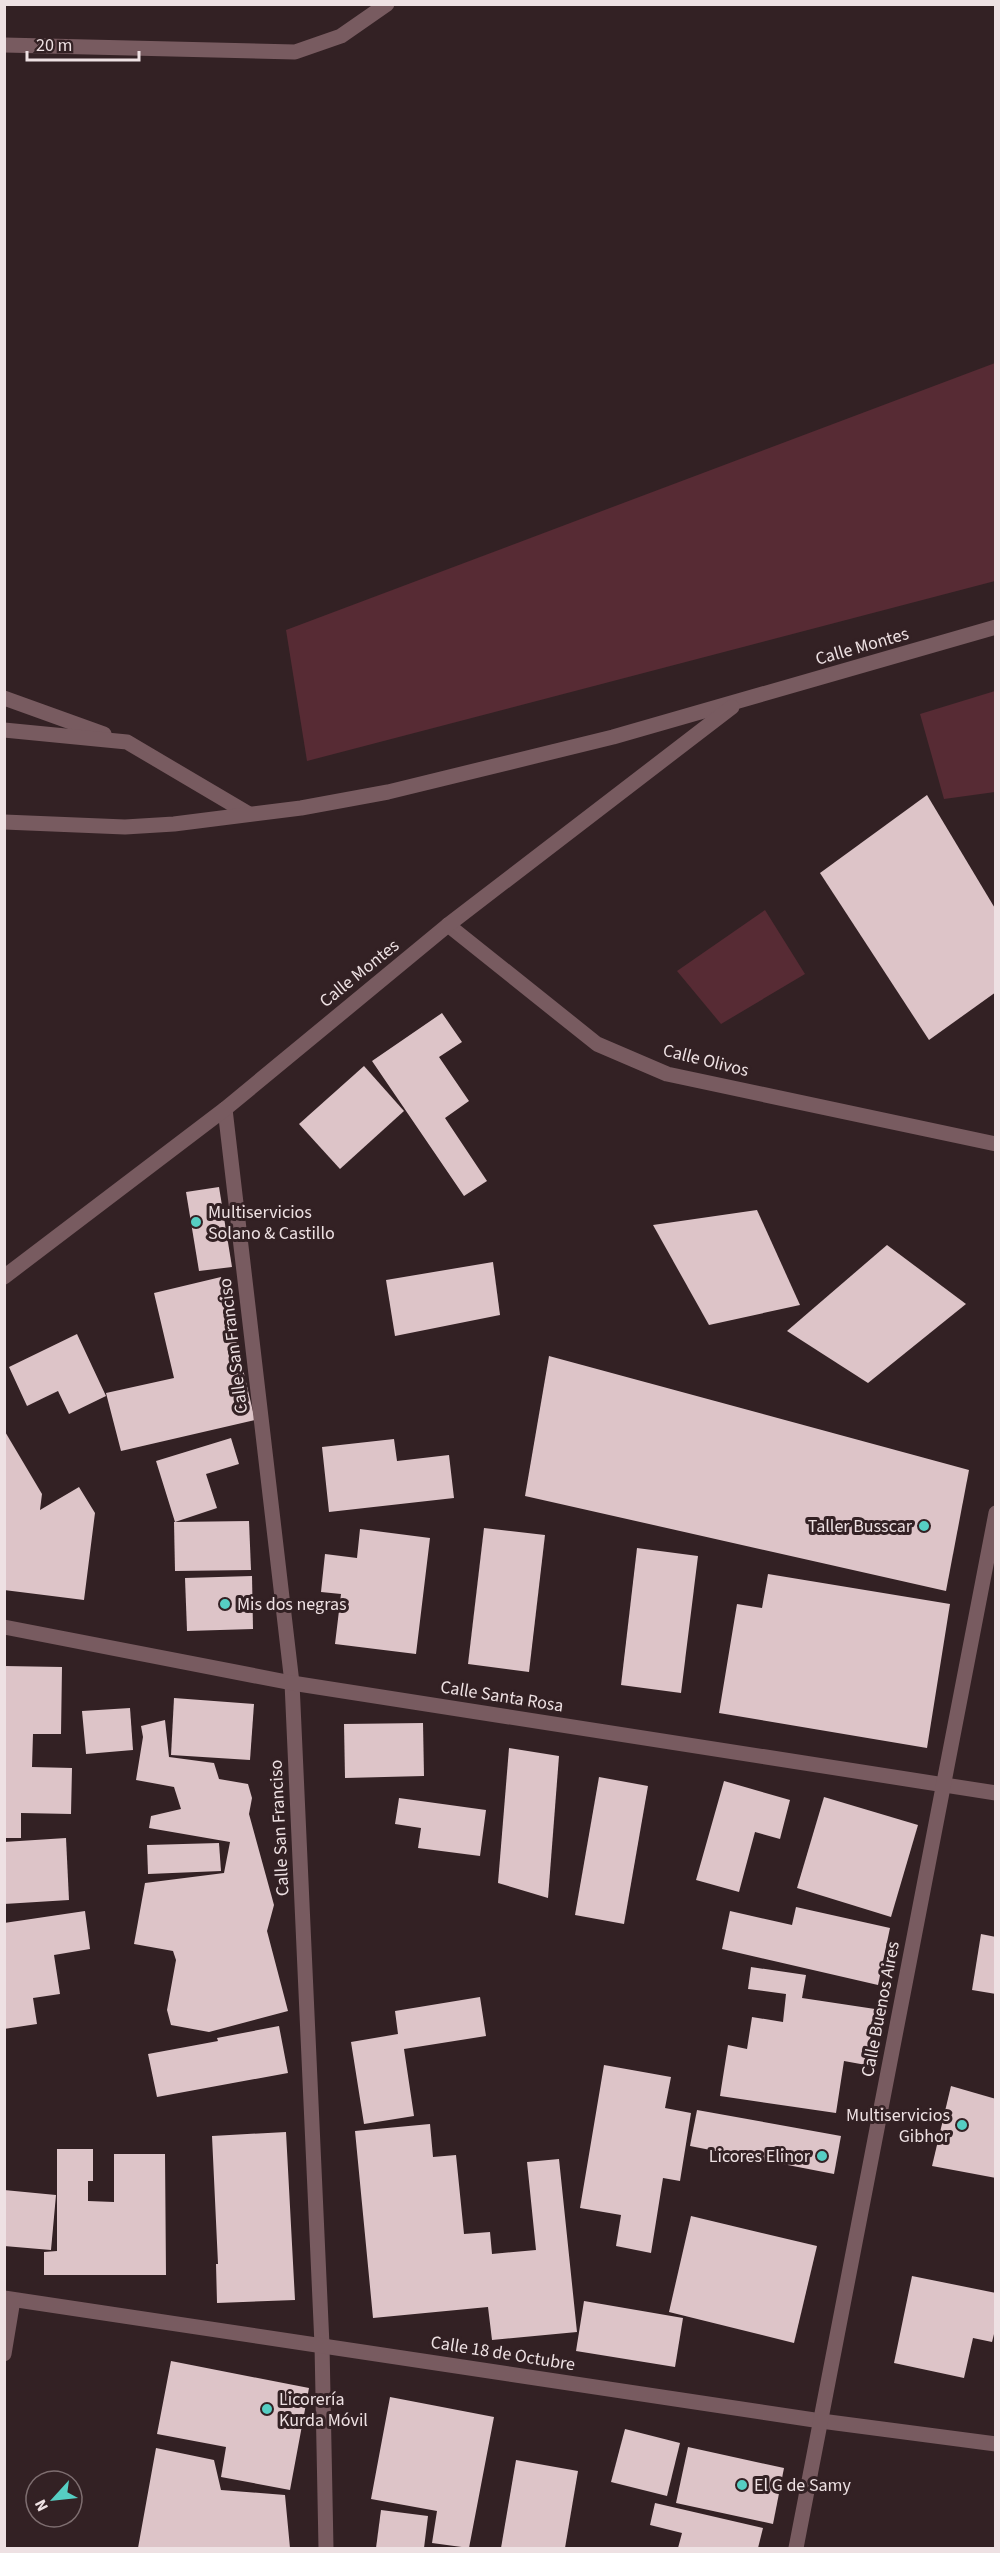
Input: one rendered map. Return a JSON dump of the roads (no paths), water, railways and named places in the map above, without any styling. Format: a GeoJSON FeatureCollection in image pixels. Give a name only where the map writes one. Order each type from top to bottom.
{"type":"FeatureCollection","features":[{"type":"Feature","properties":{"kind":"street"},"geometry":{"type":"LineString","coordinates":[[4,45],[295,52],[341,36],[387,4]]}},
{"type":"Feature","properties":{"kind":"street","name":"Calle Montes"},"geometry":{"type":"LineString","coordinates":[[4,822],[125,827],[174,824],[301,807],[388,792],[613,738],[996,627]]}},
{"type":"Feature","properties":{"kind":"street"},"geometry":{"type":"LineString","coordinates":[[4,698],[127,742],[249,814]]}},
{"type":"Feature","properties":{"kind":"street","name":"Calle Montes"},"geometry":{"type":"LineString","coordinates":[[4,1277],[225,1109],[448,925],[739,701]]}},
{"type":"Feature","properties":{"kind":"street"},"geometry":{"type":"LineString","coordinates":[[4,730],[127,742]]}},
{"type":"Feature","properties":{"kind":"street","name":"Calle Olivos"},"geometry":{"type":"LineString","coordinates":[[448,925],[597,1044],[668,1074],[996,1144]]}},
{"type":"Feature","properties":{"kind":"street","name":"Calle San Franciso"},"geometry":{"type":"LineString","coordinates":[[225,1109],[292,1683],[322,2345],[326,2548]]}},
{"type":"Feature","properties":{"kind":"street","name":"Calle Buenos Aires"},"geometry":{"type":"LineString","coordinates":[[796,2548],[996,1513]]}},
{"type":"Feature","properties":{"kind":"street","name":"Calle Santa Rosa"},"geometry":{"type":"LineString","coordinates":[[4,1627],[292,1683],[996,1793]]}},
{"type":"Feature","properties":{"kind":"street"},"geometry":{"type":"LineString","coordinates":[[4,2354],[9,2299]]}},
{"type":"Feature","properties":{"kind":"street","name":"Calle 18 de Octubre"},"geometry":{"type":"LineString","coordinates":[[9,2299],[821,2421],[996,2444]]}},
{"type":"Feature","properties":{"kind":"place","name":"Multiservicios Solano & Castillo"},"geometry":{"type":"Point","coordinates":[196,1222]}},
{"type":"Feature","properties":{"kind":"place","name":"Taller Busscar"},"geometry":{"type":"Point","coordinates":[924,1526]}},
{"type":"Feature","properties":{"kind":"place","name":"Mis dos negras"},"geometry":{"type":"Point","coordinates":[225,1604]}},
{"type":"Feature","properties":{"kind":"place","name":"Multiservicios Gibhor"},"geometry":{"type":"Point","coordinates":[962,2125]}},
{"type":"Feature","properties":{"kind":"place","name":"Licores Elinor"},"geometry":{"type":"Point","coordinates":[822,2156]}},
{"type":"Feature","properties":{"kind":"place","name":"Licorería Kurda Móvil"},"geometry":{"type":"Point","coordinates":[267,2409]}},
{"type":"Feature","properties":{"kind":"place","name":"El G de Samy"},"geometry":{"type":"Point","coordinates":[742,2485]}}]}
